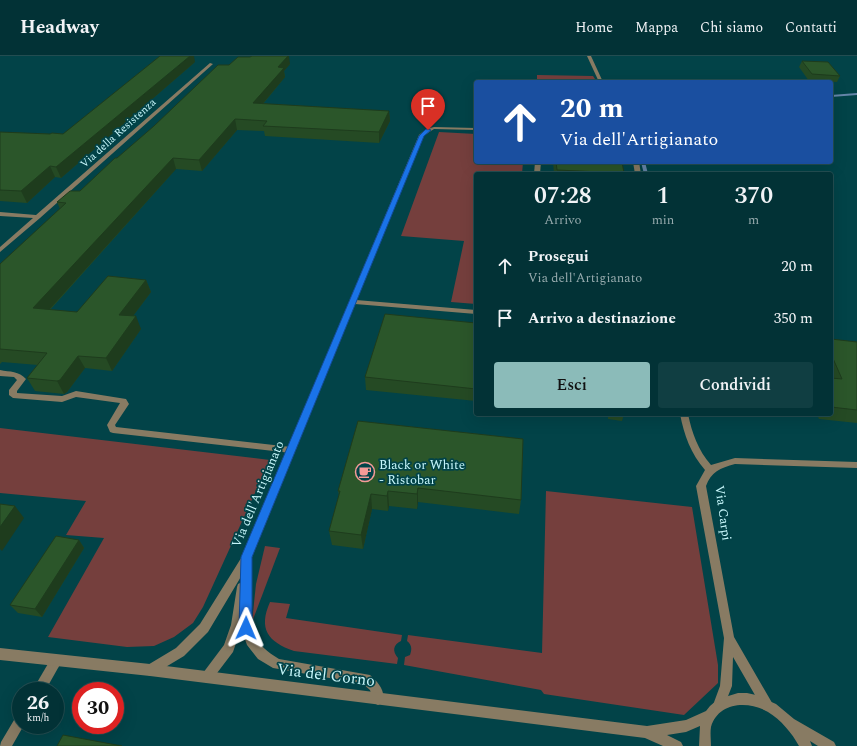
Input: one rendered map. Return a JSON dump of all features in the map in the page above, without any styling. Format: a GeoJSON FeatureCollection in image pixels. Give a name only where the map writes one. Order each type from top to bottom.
{"type":"FeatureCollection","features":[{"type":"Feature","properties":{"kind":"street"},"geometry":{"type":"LineString","coordinates":[[589,56],[600,80]]}},
{"type":"Feature","properties":{"kind":"street","name":"Via della Resistenza"},"geometry":{"type":"LineString","coordinates":[[0,250],[210,64]]}},
{"type":"Feature","properties":{"kind":"street","name":"Via dell'Artigianato"},"geometry":{"type":"LineString","coordinates":[[150,670],[180,652],[204,628],[247,557],[421,136],[428,130],[434,128],[474,130]]}},
{"type":"Feature","properties":{"kind":"street"},"geometry":{"type":"LineString","coordinates":[[0,214],[38,217]]}},
{"type":"Feature","properties":{"kind":"street"},"geometry":{"type":"LineString","coordinates":[[353,302],[474,312]]}},
{"type":"Feature","properties":{"kind":"street"},"geometry":{"type":"LineString","coordinates":[[0,373],[16,375],[22,379],[13,390],[13,395],[62,399],[76,394],[123,401],[125,404],[111,425],[113,430],[291,450]]}},
{"type":"Feature","properties":{"kind":"street"},"geometry":{"type":"LineString","coordinates":[[685,416],[691,440],[702,462],[710,470]]}},
{"type":"Feature","properties":{"kind":"street","name":"Via Carpi"},"geometry":{"type":"LineString","coordinates":[[719,705],[726,686],[729,638],[701,486],[705,476],[710,470],[719,464],[735,461],[857,465]]}},
{"type":"Feature","properties":{"kind":"street"},"geometry":{"type":"LineString","coordinates":[[207,677],[229,648],[236,625],[247,557]]}},
{"type":"Feature","properties":{"kind":"street"},"geometry":{"type":"LineString","coordinates":[[247,557],[246,628],[251,641],[262,655],[277,664],[366,679],[375,687],[378,699]]}},
{"type":"Feature","properties":{"kind":"street","name":"Via Carpi"},"geometry":{"type":"LineString","coordinates":[[729,638],[767,705],[790,723],[806,746]]}},
{"type":"Feature","properties":{"kind":"street","name":"Via del Corno"},"geometry":{"type":"LineString","coordinates":[[0,654],[150,670],[647,732],[686,726],[708,716]]}},
{"type":"Feature","properties":{"kind":"street"},"geometry":{"type":"LineString","coordinates":[[43,682],[56,661]]}},
{"type":"Feature","properties":{"kind":"street","name":"Via Carpi"},"geometry":{"type":"LineString","coordinates":[[708,716],[719,705],[733,699],[749,700],[767,705]]}},
{"type":"Feature","properties":{"kind":"street"},"geometry":{"type":"LineString","coordinates":[[705,746],[704,729],[708,716]]}},
{"type":"Feature","properties":{"kind":"street"},"geometry":{"type":"LineString","coordinates":[[790,723],[830,746]]}},
{"type":"Feature","properties":{"kind":"street","name":"Via del Corno"},"geometry":{"type":"LineString","coordinates":[[647,732],[676,746]]}},
{"type":"Feature","properties":{"kind":"street"},"geometry":{"type":"LineString","coordinates":[[5,746],[12,734]]}},
{"type":"Feature","properties":{"kind":"shaded area"},"geometry":{"type":"Polygon","coordinates":[[[537,75],[593,76],[596,80],[537,80],[537,75]]]}},
{"type":"Feature","properties":{"kind":"shaded area"},"geometry":{"type":"Polygon","coordinates":[[[439,132],[474,134],[474,164],[523,164],[522,172],[474,172],[474,304],[451,302],[464,241],[401,236],[439,132]]]}},
{"type":"Feature","properties":{"kind":"shaded area"},"geometry":{"type":"Polygon","coordinates":[[[0,428],[270,460],[203,607],[193,623],[174,637],[154,646],[127,647],[48,637],[104,538],[66,535],[86,501],[0,493],[0,428]]]}},
{"type":"Feature","properties":{"kind":"shaded area"},"geometry":{"type":"Polygon","coordinates":[[[546,491],[692,507],[718,665],[718,683],[684,715],[544,694],[541,690],[404,665],[405,657],[410,655],[411,651],[411,646],[407,641],[408,635],[542,653],[546,491]]]}},
{"type":"Feature","properties":{"kind":"shaded area"},"geometry":{"type":"Polygon","coordinates":[[[265,546],[280,548],[252,622],[256,584],[265,546]]]}},
{"type":"Feature","properties":{"kind":"shaded area"},"geometry":{"type":"Polygon","coordinates":[[[270,602],[290,604],[286,618],[402,635],[401,641],[396,644],[394,648],[398,658],[397,664],[294,651],[285,647],[272,639],[265,627],[265,620],[270,602]]]}},
{"type":"Feature","properties":{"kind":"building"},"geometry":{"type":"Polygon","coordinates":[[[160,56],[190,56],[56,167],[50,166],[21,191],[0,190],[0,132],[63,134],[160,56]]]}},
{"type":"Feature","properties":{"kind":"building"},"geometry":{"type":"Polygon","coordinates":[[[288,56],[278,67],[284,68],[253,103],[389,111],[379,132],[263,126],[267,121],[235,119],[199,160],[173,158],[33,308],[77,312],[108,276],[146,280],[119,315],[136,316],[106,358],[78,356],[60,380],[57,381],[27,378],[47,353],[0,349],[0,264],[66,203],[57,202],[70,191],[80,191],[115,158],[117,158],[154,126],[218,65],[229,65],[238,57],[288,56]]]}},
{"type":"Feature","properties":{"kind":"building"},"geometry":{"type":"Polygon","coordinates":[[[802,61],[828,62],[840,76],[812,74],[802,61]]]}},
{"type":"Feature","properties":{"kind":"building"},"geometry":{"type":"Polygon","coordinates":[[[556,164],[622,164],[624,172],[602,172],[557,170],[556,164]]]}},
{"type":"Feature","properties":{"kind":"building"},"geometry":{"type":"Polygon","coordinates":[[[385,314],[474,323],[474,389],[365,377],[385,314]]]}},
{"type":"Feature","properties":{"kind":"building"},"geometry":{"type":"Polygon","coordinates":[[[833,339],[857,342],[857,410],[833,407],[833,378],[842,379],[833,359],[833,339]]]}},
{"type":"Feature","properties":{"kind":"building"},"geometry":{"type":"Polygon","coordinates":[[[358,421],[523,439],[521,500],[418,488],[417,494],[388,491],[387,496],[371,494],[361,535],[329,531],[340,491],[338,491],[358,421]]]}},
{"type":"Feature","properties":{"kind":"building"},"geometry":{"type":"Polygon","coordinates":[[[0,504],[15,506],[0,527],[0,504]]]}},
{"type":"Feature","properties":{"kind":"building"},"geometry":{"type":"Polygon","coordinates":[[[56,536],[79,540],[35,609],[10,605],[56,536]]]}},
{"type":"Feature","properties":{"kind":"building"},"geometry":{"type":"Polygon","coordinates":[[[63,735],[122,746],[57,746],[63,735]]]}},
{"type":"Feature","properties":{"kind":"waterway"},"geometry":{"type":"LineString","coordinates":[[833,96],[857,94]]}},
{"type":"Feature","properties":{"kind":"waterway"},"geometry":{"type":"LineString","coordinates":[[644,164],[646,172]]}},
{"type":"Feature","properties":{"kind":"place","name":"Black or White - Ristobar"},"geometry":{"type":"Point","coordinates":[365,472]}},
{"type":"Feature","properties":{"kind":"route"},"geometry":{"type":"LineString","coordinates":[[246,628],[247,557],[421,136],[428,130]]}}]}
